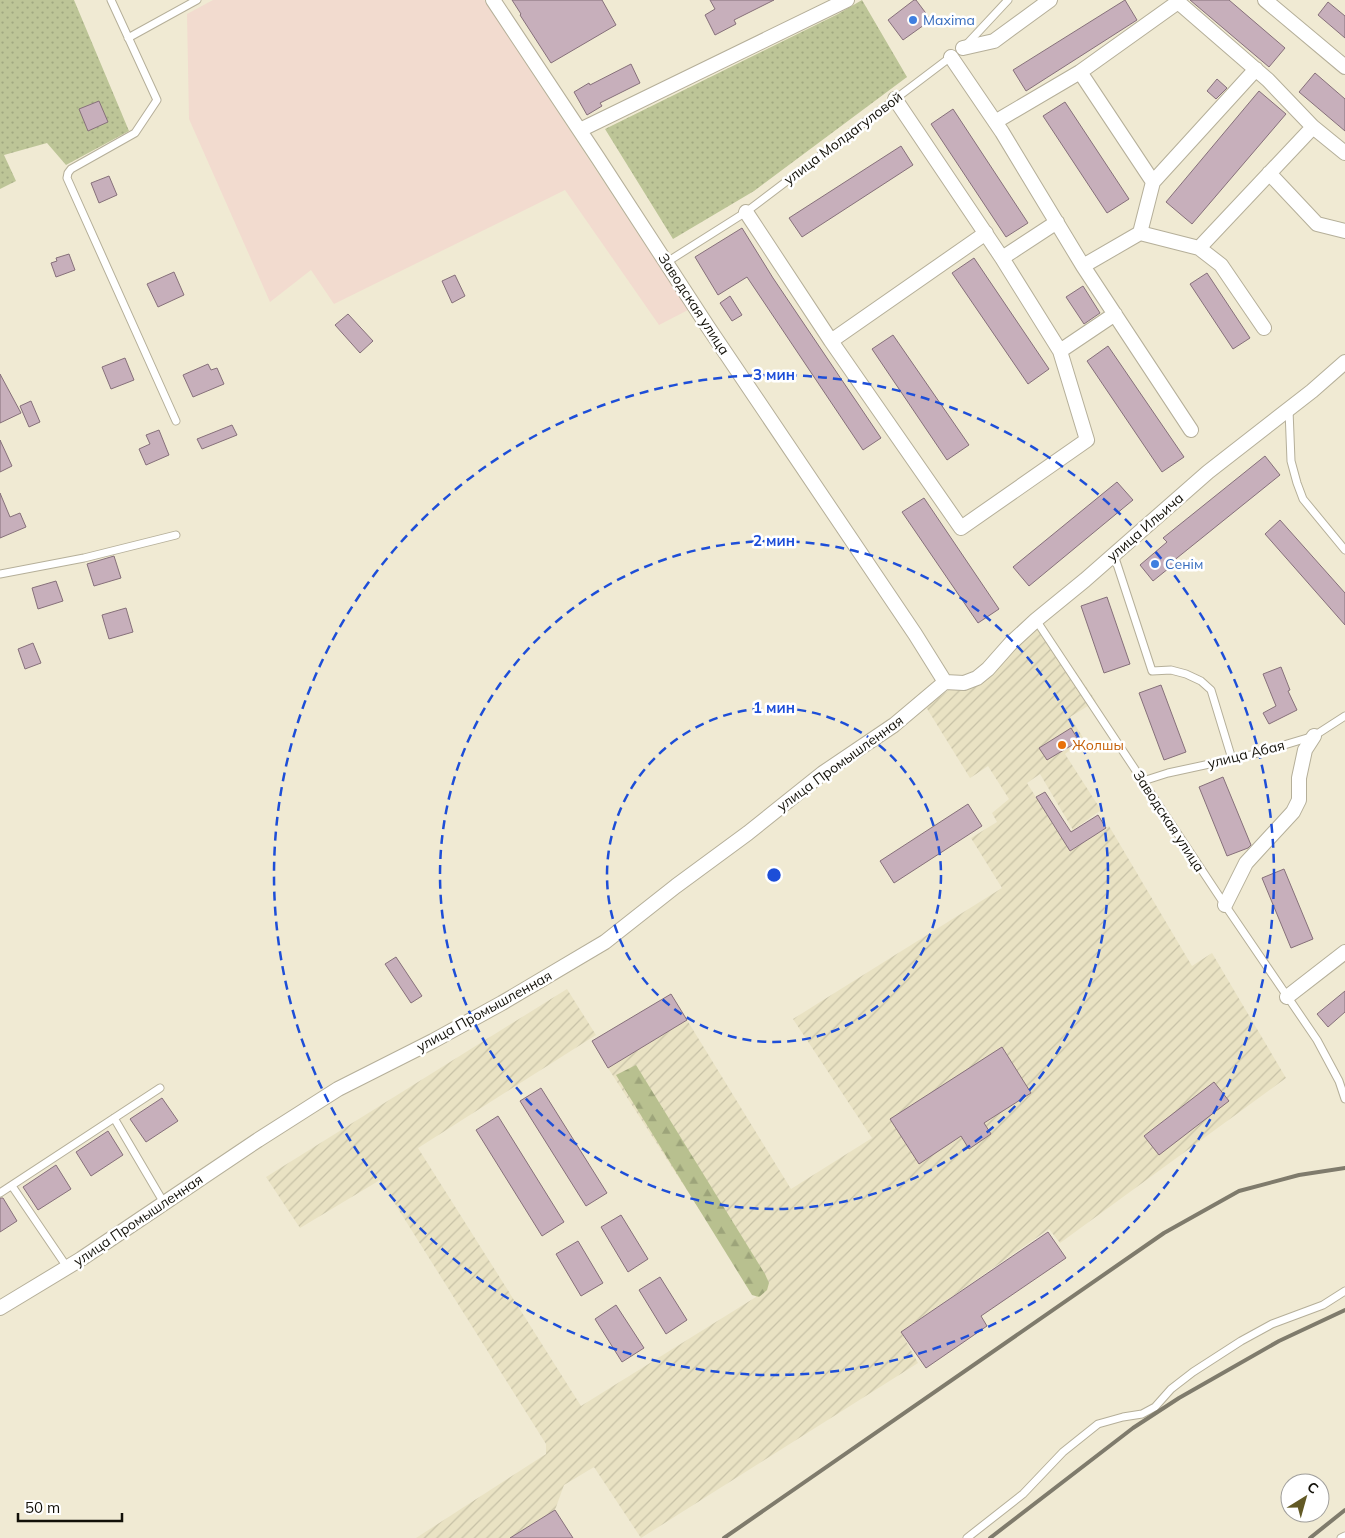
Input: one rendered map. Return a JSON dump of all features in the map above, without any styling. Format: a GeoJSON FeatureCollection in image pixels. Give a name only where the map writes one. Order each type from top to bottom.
{"type":"FeatureCollection","features":[{"type":"Feature","properties":{"kind":"street","name":"Заводская улица"},"geometry":{"type":"LineString","coordinates":[[493,0],[910,626],[945,682]]}},
{"type":"Feature","properties":{"kind":"street"},"geometry":{"type":"LineString","coordinates":[[580,130],[846,0]]}},
{"type":"Feature","properties":{"kind":"street"},"geometry":{"type":"LineString","coordinates":[[963,48],[994,41],[1050,0]]}},
{"type":"Feature","properties":{"kind":"street"},"geometry":{"type":"LineString","coordinates":[[1265,0],[1345,67]]}},
{"type":"Feature","properties":{"kind":"street"},"geometry":{"type":"LineString","coordinates":[[996,122],[1080,72],[1178,2],[1256,69],[1313,126],[1345,153]]}},
{"type":"Feature","properties":{"kind":"street"},"geometry":{"type":"LineString","coordinates":[[951,58],[996,122],[1083,266],[1184,416],[1191,430]]}},
{"type":"Feature","properties":{"kind":"street"},"geometry":{"type":"LineString","coordinates":[[1140,233],[1153,182],[1256,69]]}},
{"type":"Feature","properties":{"kind":"street"},"geometry":{"type":"LineString","coordinates":[[1080,72],[1153,182]]}},
{"type":"Feature","properties":{"kind":"street"},"geometry":{"type":"LineString","coordinates":[[746,212],[831,341],[961,528],[1086,440],[1060,351],[986,233],[895,99]]}},
{"type":"Feature","properties":{"kind":"street"},"geometry":{"type":"LineString","coordinates":[[1199,248],[1313,126]]}},
{"type":"Feature","properties":{"kind":"street"},"geometry":{"type":"LineString","coordinates":[[1269,173],[1317,224],[1345,231]]}},
{"type":"Feature","properties":{"kind":"street"},"geometry":{"type":"LineString","coordinates":[[1002,258],[1056,222]]}},
{"type":"Feature","properties":{"kind":"street"},"geometry":{"type":"LineString","coordinates":[[831,341],[986,233]]}},
{"type":"Feature","properties":{"kind":"street"},"geometry":{"type":"LineString","coordinates":[[1083,266],[1140,233],[1199,248],[1221,265],[1264,328]]}},
{"type":"Feature","properties":{"kind":"street"},"geometry":{"type":"LineString","coordinates":[[1060,351],[1115,314]]}},
{"type":"Feature","properties":{"kind":"street","name":"улица Ильича"},"geometry":{"type":"LineString","coordinates":[[945,682],[964,682],[978,678],[1036,620],[1114,555],[1208,472],[1289,409],[1345,362]]}},
{"type":"Feature","properties":{"kind":"street","name":"улица Промышленная"},"geometry":{"type":"LineString","coordinates":[[0,1308],[67,1268],[258,1140],[338,1089],[493,1008],[605,942],[748,833],[822,773],[900,720],[945,682]]}},
{"type":"Feature","properties":{"kind":"street"},"geometry":{"type":"LineString","coordinates":[[1225,906],[1246,863],[1293,812],[1299,800],[1299,778],[1305,750],[1314,736]]}},
{"type":"Feature","properties":{"kind":"street"},"geometry":{"type":"LineString","coordinates":[[1287,997],[1345,952]]}},
{"type":"Feature","properties":{"kind":"lane"},"geometry":{"type":"LineString","coordinates":[[112,0],[157,100],[135,133],[71,169],[67,178],[176,421]]}},
{"type":"Feature","properties":{"kind":"lane"},"geometry":{"type":"LineString","coordinates":[[128,38],[197,0]]}},
{"type":"Feature","properties":{"kind":"lane","name":"улица Молдагуловой"},"geometry":{"type":"LineString","coordinates":[[667,262],[746,212],[951,58],[963,48],[1008,0]]}},
{"type":"Feature","properties":{"kind":"lane"},"geometry":{"type":"LineString","coordinates":[[1289,409],[1291,461],[1303,499],[1345,550]]}},
{"type":"Feature","properties":{"kind":"lane"},"geometry":{"type":"LineString","coordinates":[[0,574],[84,558],[176,536]]}},
{"type":"Feature","properties":{"kind":"lane"},"geometry":{"type":"LineString","coordinates":[[1114,555],[1152,671],[1171,670],[1186,674],[1201,680],[1212,690],[1232,759]]}},
{"type":"Feature","properties":{"kind":"lane","name":"Заводская улица"},"geometry":{"type":"LineString","coordinates":[[1036,620],[1316,1040],[1342,1082],[1345,1099]]}},
{"type":"Feature","properties":{"kind":"lane","name":"улица Абая"},"geometry":{"type":"LineString","coordinates":[[1143,781],[1168,773],[1251,755],[1314,736],[1345,716]]}},
{"type":"Feature","properties":{"kind":"lane"},"geometry":{"type":"LineString","coordinates":[[0,1193],[160,1088]]}},
{"type":"Feature","properties":{"kind":"lane"},"geometry":{"type":"LineString","coordinates":[[114,1118],[164,1203]]}},
{"type":"Feature","properties":{"kind":"lane"},"geometry":{"type":"LineString","coordinates":[[12,1186],[67,1268]]}},
{"type":"Feature","properties":{"kind":"lane"},"geometry":{"type":"LineString","coordinates":[[968,1538],[1024,1494],[1063,1452],[1098,1424],[1142,1414],[1155,1406],[1171,1389],[1193,1372],[1241,1341],[1272,1324],[1323,1305],[1345,1291]]}},
{"type":"Feature","properties":{"kind":"lane"},"geometry":{"type":"LineString","coordinates":[[1341,1538],[1345,1536]]}},
{"type":"Feature","properties":{"kind":"shaded area"},"geometry":{"type":"Polygon","coordinates":[[[213,0],[484,0],[688,310],[659,325],[565,190],[334,304],[311,270],[270,302],[189,119],[187,14],[213,0]]]}},
{"type":"Feature","properties":{"kind":"shaded area"},"geometry":{"type":"Polygon","coordinates":[[[1041,622],[1096,701],[1070,717],[1084,739],[1065,754],[1101,810],[1073,830],[1040,774],[1027,783],[1070,851],[1109,826],[1192,966],[1212,953],[1286,1078],[1060,1243],[1049,1229],[901,1332],[918,1363],[641,1538],[594,1467],[564,1485],[555,1510],[510,1538],[416,1538],[546,1454],[546,1444],[380,1180],[300,1228],[266,1177],[567,989],[596,1035],[418,1148],[581,1406],[756,1297],[608,1068],[687,1020],[791,1189],[872,1138],[793,1019],[1002,888],[971,838],[997,822],[992,813],[1009,799],[988,766],[970,778],[926,707],[950,689],[964,690],[980,682],[1041,622]]]}},
{"type":"Feature","properties":{"kind":"green space"},"geometry":{"type":"Polygon","coordinates":[[[0,0],[74,0],[129,131],[66,165],[47,143],[4,155],[16,181],[0,189],[0,0]]]}},
{"type":"Feature","properties":{"kind":"green space"},"geometry":{"type":"Polygon","coordinates":[[[862,0],[907,77],[754,191],[673,239],[605,129],[838,14],[862,0]]]}},
{"type":"Feature","properties":{"kind":"green space"},"geometry":{"type":"Polygon","coordinates":[[[636,1065],[765,1274],[769,1283],[767,1290],[759,1297],[752,1295],[616,1075],[636,1065]]]}},
{"type":"Feature","properties":{"kind":"building"},"geometry":{"type":"Polygon","coordinates":[[[512,0],[602,0],[616,25],[551,63],[512,0]]]}},
{"type":"Feature","properties":{"kind":"building"},"geometry":{"type":"Polygon","coordinates":[[[710,0],[774,0],[734,20],[736,24],[715,35],[705,15],[715,9],[710,0]]]}},
{"type":"Feature","properties":{"kind":"building"},"geometry":{"type":"Polygon","coordinates":[[[916,0],[931,20],[903,40],[888,20],[916,0]]]}},
{"type":"Feature","properties":{"kind":"building"},"geometry":{"type":"Polygon","coordinates":[[[1125,0],[1137,20],[1026,91],[1013,70],[1125,0]]]}},
{"type":"Feature","properties":{"kind":"building"},"geometry":{"type":"Polygon","coordinates":[[[1190,0],[1229,0],[1285,48],[1269,67],[1190,0]]]}},
{"type":"Feature","properties":{"kind":"building"},"geometry":{"type":"Polygon","coordinates":[[[1328,2],[1345,16],[1345,38],[1318,15],[1328,2]]]}},
{"type":"Feature","properties":{"kind":"building"},"geometry":{"type":"Polygon","coordinates":[[[631,64],[640,83],[600,103],[602,106],[587,115],[574,92],[631,64]]]}},
{"type":"Feature","properties":{"kind":"building"},"geometry":{"type":"Polygon","coordinates":[[[1315,73],[1345,99],[1345,131],[1299,92],[1315,73]]]}},
{"type":"Feature","properties":{"kind":"building"},"geometry":{"type":"Polygon","coordinates":[[[1217,79],[1227,88],[1216,99],[1207,91],[1217,79]]]}},
{"type":"Feature","properties":{"kind":"building"},"geometry":{"type":"Polygon","coordinates":[[[1259,91],[1286,114],[1192,224],[1166,202],[1259,91]]]}},
{"type":"Feature","properties":{"kind":"building"},"geometry":{"type":"Polygon","coordinates":[[[99,101],[108,122],[88,131],[79,109],[99,101]]]}},
{"type":"Feature","properties":{"kind":"building"},"geometry":{"type":"Polygon","coordinates":[[[1065,102],[1129,199],[1107,213],[1043,116],[1065,102]]]}},
{"type":"Feature","properties":{"kind":"building"},"geometry":{"type":"Polygon","coordinates":[[[953,109],[1028,223],[1006,237],[931,124],[953,109]]]}},
{"type":"Feature","properties":{"kind":"building"},"geometry":{"type":"Polygon","coordinates":[[[901,146],[913,165],[802,237],[789,218],[901,146]]]}},
{"type":"Feature","properties":{"kind":"building"},"geometry":{"type":"Polygon","coordinates":[[[109,176],[117,195],[99,203],[91,183],[109,176]]]}},
{"type":"Feature","properties":{"kind":"building"},"geometry":{"type":"Polygon","coordinates":[[[742,228],[773,278],[881,438],[863,450],[747,277],[718,295],[695,257],[742,228]]]}},
{"type":"Feature","properties":{"kind":"building"},"geometry":{"type":"Polygon","coordinates":[[[69,254],[75,270],[56,277],[51,263],[57,261],[56,258],[69,254]]]}},
{"type":"Feature","properties":{"kind":"building"},"geometry":{"type":"Polygon","coordinates":[[[974,258],[1049,369],[1028,384],[952,273],[974,258]]]}},
{"type":"Feature","properties":{"kind":"building"},"geometry":{"type":"Polygon","coordinates":[[[174,272],[184,295],[158,307],[147,284],[174,272]]]}},
{"type":"Feature","properties":{"kind":"building"},"geometry":{"type":"Polygon","coordinates":[[[1207,273],[1250,338],[1233,349],[1190,284],[1207,273]]]}},
{"type":"Feature","properties":{"kind":"building"},"geometry":{"type":"Polygon","coordinates":[[[455,275],[465,296],[452,303],[442,281],[455,275]]]}},
{"type":"Feature","properties":{"kind":"building"},"geometry":{"type":"Polygon","coordinates":[[[1083,286],[1100,313],[1084,324],[1066,297],[1083,286]]]}},
{"type":"Feature","properties":{"kind":"building"},"geometry":{"type":"Polygon","coordinates":[[[730,296],[742,315],[732,321],[720,303],[730,296]]]}},
{"type":"Feature","properties":{"kind":"building"},"geometry":{"type":"Polygon","coordinates":[[[348,314],[373,341],[360,353],[335,325],[348,314]]]}},
{"type":"Feature","properties":{"kind":"building"},"geometry":{"type":"Polygon","coordinates":[[[893,335],[969,445],[947,460],[872,349],[893,335]]]}},
{"type":"Feature","properties":{"kind":"building"},"geometry":{"type":"Polygon","coordinates":[[[1108,346],[1184,457],[1162,472],[1087,361],[1108,346]]]}},
{"type":"Feature","properties":{"kind":"building"},"geometry":{"type":"Polygon","coordinates":[[[125,358],[134,380],[111,389],[102,367],[125,358]]]}},
{"type":"Feature","properties":{"kind":"building"},"geometry":{"type":"Polygon","coordinates":[[[208,364],[211,370],[217,368],[224,384],[193,397],[183,375],[208,364]]]}},
{"type":"Feature","properties":{"kind":"building"},"geometry":{"type":"Polygon","coordinates":[[[0,374],[21,413],[0,423],[0,374]]]}},
{"type":"Feature","properties":{"kind":"building"},"geometry":{"type":"Polygon","coordinates":[[[31,401],[40,422],[29,427],[20,406],[31,401]]]}},
{"type":"Feature","properties":{"kind":"building"},"geometry":{"type":"Polygon","coordinates":[[[232,425],[237,435],[202,449],[197,439],[232,425]]]}},
{"type":"Feature","properties":{"kind":"building"},"geometry":{"type":"Polygon","coordinates":[[[159,430],[169,455],[146,465],[139,449],[150,444],[146,435],[159,430]]]}},
{"type":"Feature","properties":{"kind":"building"},"geometry":{"type":"Polygon","coordinates":[[[0,440],[12,466],[0,472],[0,440]]]}},
{"type":"Feature","properties":{"kind":"building"},"geometry":{"type":"Polygon","coordinates":[[[1265,456],[1280,475],[1172,562],[1174,564],[1153,581],[1140,565],[1167,542],[1163,538],[1265,456]]]}},
{"type":"Feature","properties":{"kind":"building"},"geometry":{"type":"Polygon","coordinates":[[[1117,482],[1133,500],[1029,586],[1013,567],[1117,482]]]}},
{"type":"Feature","properties":{"kind":"building"},"geometry":{"type":"Polygon","coordinates":[[[0,493],[10,517],[20,513],[26,527],[0,538],[0,493]]]}},
{"type":"Feature","properties":{"kind":"building"},"geometry":{"type":"Polygon","coordinates":[[[924,498],[999,609],[978,623],[902,512],[924,498]]]}},
{"type":"Feature","properties":{"kind":"building"},"geometry":{"type":"Polygon","coordinates":[[[1280,520],[1345,593],[1345,625],[1265,534],[1280,520]]]}},
{"type":"Feature","properties":{"kind":"building"},"geometry":{"type":"Polygon","coordinates":[[[114,556],[121,578],[94,586],[87,564],[114,556]]]}},
{"type":"Feature","properties":{"kind":"building"},"geometry":{"type":"Polygon","coordinates":[[[56,581],[63,601],[38,609],[32,588],[56,581]]]}},
{"type":"Feature","properties":{"kind":"building"},"geometry":{"type":"Polygon","coordinates":[[[1107,597],[1130,664],[1104,673],[1081,606],[1107,597]]]}},
{"type":"Feature","properties":{"kind":"building"},"geometry":{"type":"Polygon","coordinates":[[[126,608],[133,632],[109,639],[102,615],[126,608]]]}},
{"type":"Feature","properties":{"kind":"building"},"geometry":{"type":"Polygon","coordinates":[[[33,643],[41,663],[25,669],[18,649],[33,643]]]}},
{"type":"Feature","properties":{"kind":"building"},"geometry":{"type":"Polygon","coordinates":[[[1281,667],[1290,690],[1288,691],[1297,710],[1269,724],[1263,713],[1276,706],[1263,674],[1281,667]]]}},
{"type":"Feature","properties":{"kind":"building"},"geometry":{"type":"Polygon","coordinates":[[[1161,685],[1186,752],[1164,760],[1139,693],[1161,685]]]}},
{"type":"Feature","properties":{"kind":"building"},"geometry":{"type":"Polygon","coordinates":[[[1071,728],[1079,741],[1047,760],[1039,748],[1071,728]]]}},
{"type":"Feature","properties":{"kind":"building"},"geometry":{"type":"Polygon","coordinates":[[[1223,777],[1251,845],[1227,856],[1199,787],[1223,777]]]}},
{"type":"Feature","properties":{"kind":"building"},"geometry":{"type":"Polygon","coordinates":[[[1045,792],[1071,832],[1098,815],[1106,828],[1070,851],[1036,797],[1045,792]]]}},
{"type":"Feature","properties":{"kind":"building"},"geometry":{"type":"Polygon","coordinates":[[[968,804],[982,826],[894,883],[880,861],[968,804]]]}},
{"type":"Feature","properties":{"kind":"building"},"geometry":{"type":"Polygon","coordinates":[[[1284,869],[1313,939],[1291,948],[1262,878],[1284,869]]]}},
{"type":"Feature","properties":{"kind":"building"},"geometry":{"type":"Polygon","coordinates":[[[396,957],[422,996],[411,1003],[385,964],[396,957]]]}},
{"type":"Feature","properties":{"kind":"building"},"geometry":{"type":"Polygon","coordinates":[[[1345,991],[1345,1012],[1328,1027],[1317,1014],[1345,991]]]}},
{"type":"Feature","properties":{"kind":"building"},"geometry":{"type":"Polygon","coordinates":[[[671,994],[687,1020],[608,1068],[592,1041],[671,994]]]}},
{"type":"Feature","properties":{"kind":"building"},"geometry":{"type":"Polygon","coordinates":[[[1002,1047],[1031,1093],[984,1123],[991,1134],[969,1149],[961,1136],[919,1164],[890,1119],[1002,1047]]]}},
{"type":"Feature","properties":{"kind":"building"},"geometry":{"type":"Polygon","coordinates":[[[1214,1082],[1229,1101],[1159,1155],[1144,1136],[1214,1082]]]}},
{"type":"Feature","properties":{"kind":"building"},"geometry":{"type":"Polygon","coordinates":[[[541,1088],[607,1193],[586,1206],[520,1101],[541,1088]]]}},
{"type":"Feature","properties":{"kind":"building"},"geometry":{"type":"Polygon","coordinates":[[[162,1098],[178,1121],[146,1142],[130,1119],[162,1098]]]}},
{"type":"Feature","properties":{"kind":"building"},"geometry":{"type":"Polygon","coordinates":[[[498,1116],[564,1222],[542,1236],[476,1130],[498,1116]]]}},
{"type":"Feature","properties":{"kind":"building"},"geometry":{"type":"Polygon","coordinates":[[[108,1131],[123,1155],[91,1176],[76,1152],[108,1131]]]}},
{"type":"Feature","properties":{"kind":"building"},"geometry":{"type":"Polygon","coordinates":[[[56,1165],[71,1189],[38,1210],[23,1187],[56,1165]]]}},
{"type":"Feature","properties":{"kind":"building"},"geometry":{"type":"Polygon","coordinates":[[[0,1198],[3,1198],[17,1221],[0,1232],[0,1198]]]}},
{"type":"Feature","properties":{"kind":"building"},"geometry":{"type":"Polygon","coordinates":[[[621,1215],[648,1259],[628,1272],[601,1227],[621,1215]]]}},
{"type":"Feature","properties":{"kind":"building"},"geometry":{"type":"Polygon","coordinates":[[[1048,1232],[1066,1258],[981,1316],[987,1326],[926,1368],[901,1332],[1048,1232]]]}},
{"type":"Feature","properties":{"kind":"building"},"geometry":{"type":"Polygon","coordinates":[[[578,1241],[603,1283],[581,1296],[556,1254],[578,1241]]]}},
{"type":"Feature","properties":{"kind":"building"},"geometry":{"type":"Polygon","coordinates":[[[660,1277],[687,1320],[666,1334],[639,1290],[660,1277]]]}},
{"type":"Feature","properties":{"kind":"building"},"geometry":{"type":"Polygon","coordinates":[[[616,1305],[644,1348],[622,1362],[595,1319],[616,1305]]]}},
{"type":"Feature","properties":{"kind":"building"},"geometry":{"type":"Polygon","coordinates":[[[555,1510],[573,1538],[510,1538],[555,1510]]]}},
{"type":"Feature","properties":{"kind":"railway"},"geometry":{"type":"LineString","coordinates":[[724,1538],[1164,1233],[1239,1191],[1299,1175],[1345,1168]]}},
{"type":"Feature","properties":{"kind":"railway"},"geometry":{"type":"LineString","coordinates":[[990,1538],[1133,1428],[1179,1398],[1279,1341],[1345,1310]]}},
{"type":"Feature","properties":{"kind":"railway"},"geometry":{"type":"LineString","coordinates":[[1310,1538],[1345,1510]]}},
{"type":"Feature","properties":{"kind":"place","name":"Maxima"},"geometry":{"type":"Point","coordinates":[913,20]}},
{"type":"Feature","properties":{"kind":"place","name":"Сенiм"},"geometry":{"type":"Point","coordinates":[1155,564]}},
{"type":"Feature","properties":{"kind":"place","name":"Жолшы"},"geometry":{"type":"Point","coordinates":[1062,745]}}]}
